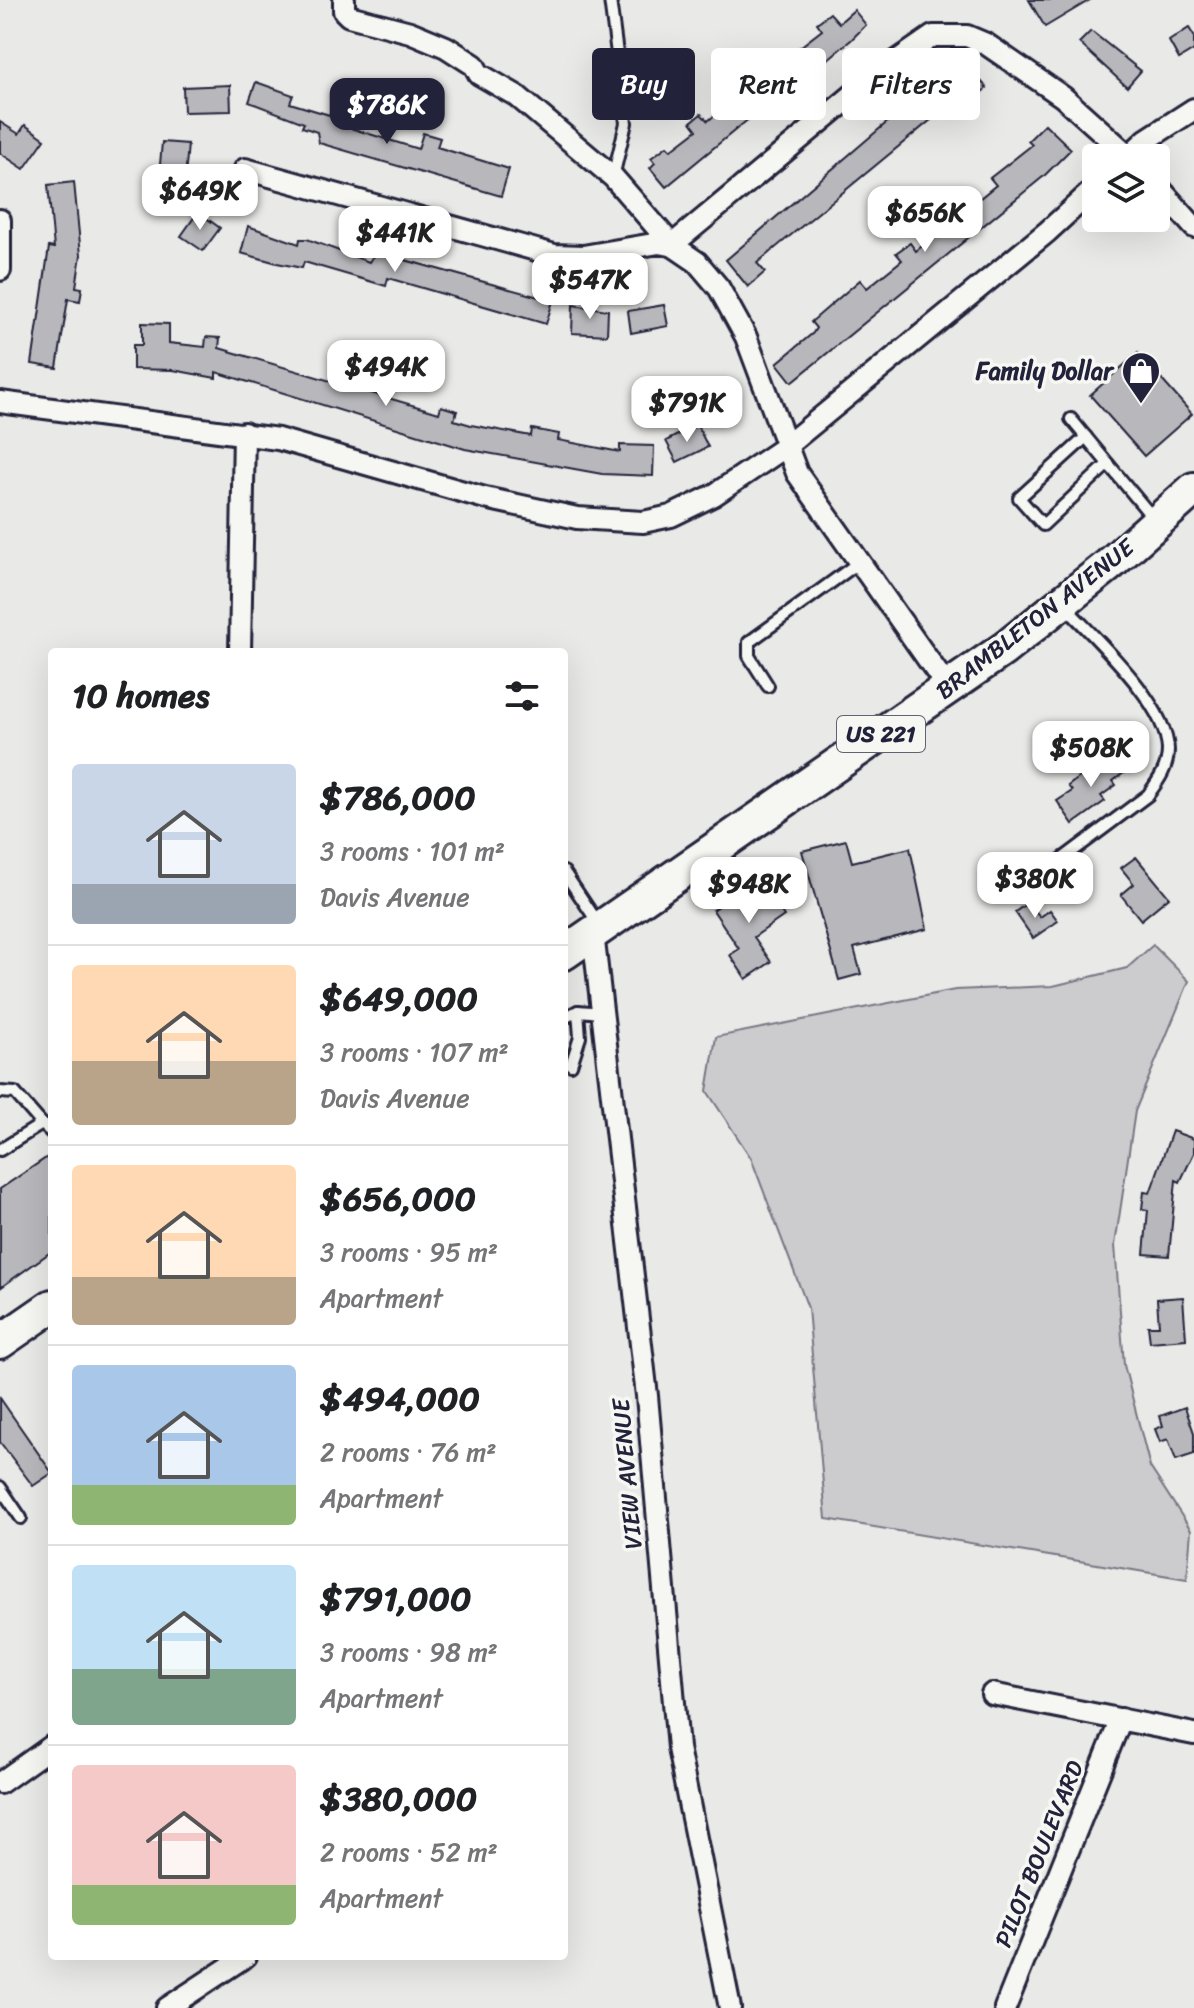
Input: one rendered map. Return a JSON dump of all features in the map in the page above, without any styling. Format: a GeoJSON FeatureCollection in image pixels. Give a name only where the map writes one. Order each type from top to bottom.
{"type":"FeatureCollection","features":[{"type":"Feature","properties":{"kind":"main road","name":"BRAMBLETON AVENUE"},"geometry":{"type":"LineString","coordinates":[[568,950],[948,688],[1062,603],[1189,493]]}},
{"type":"Feature","properties":{"kind":"main road"},"geometry":{"type":"LineString","coordinates":[[0,1342],[48,1309]]}},
{"type":"Feature","properties":{"kind":"street"},"geometry":{"type":"LineString","coordinates":[[344,0],[344,11],[349,16],[410,32],[474,65],[479,74],[517,96],[613,177],[672,245],[697,262],[733,312],[797,473],[948,688]]}},
{"type":"Feature","properties":{"kind":"street"},"geometry":{"type":"LineString","coordinates":[[245,169],[554,255],[583,256],[647,245],[672,245],[878,74],[933,36],[967,36],[986,44],[1063,97],[1115,144]]}},
{"type":"Feature","properties":{"kind":"street"},"geometry":{"type":"LineString","coordinates":[[1142,144],[1194,109]]}},
{"type":"Feature","properties":{"kind":"street"},"geometry":{"type":"LineString","coordinates":[[0,402],[244,433],[321,450],[485,498],[617,523],[643,522],[689,508],[785,447],[933,328],[1082,199]]}},
{"type":"Feature","properties":{"kind":"street"},"geometry":{"type":"LineString","coordinates":[[1170,200],[1194,227]]}},
{"type":"Feature","properties":{"kind":"street"},"geometry":{"type":"LineString","coordinates":[[0,220],[0,270]]}},
{"type":"Feature","properties":{"kind":"street"},"geometry":{"type":"LineString","coordinates":[[240,648],[244,433]]}},
{"type":"Feature","properties":{"kind":"street","name":"VIEW AVENUE"},"geometry":{"type":"LineString","coordinates":[[597,930],[603,1013],[647,1396],[678,1748],[730,2008]]}},
{"type":"Feature","properties":{"kind":"street"},"geometry":{"type":"LineString","coordinates":[[992,1694],[1194,1734]]}},
{"type":"Feature","properties":{"kind":"street","name":"PILOT BOULEVARD"},"geometry":{"type":"LineString","coordinates":[[1005,2008],[1121,1719]]}},
{"type":"Feature","properties":{"kind":"street"},"geometry":{"type":"LineString","coordinates":[[0,1783],[48,1749]]}},
{"type":"Feature","properties":{"kind":"street"},"geometry":{"type":"LineString","coordinates":[[167,2008],[240,1960]]}},
{"type":"Feature","properties":{"kind":"lane"},"geometry":{"type":"LineString","coordinates":[[610,0],[626,123],[613,177]]}},
{"type":"Feature","properties":{"kind":"lane"},"geometry":{"type":"LineString","coordinates":[[1071,419],[1157,522]]}},
{"type":"Feature","properties":{"kind":"lane"},"geometry":{"type":"LineString","coordinates":[[1086,437],[1019,498],[1043,525],[1108,464]]}},
{"type":"Feature","properties":{"kind":"lane"},"geometry":{"type":"LineString","coordinates":[[768,686],[749,656],[749,642],[858,563]]}},
{"type":"Feature","properties":{"kind":"lane"},"geometry":{"type":"LineString","coordinates":[[1049,869],[1148,795],[1166,765],[1168,750],[1157,716],[1144,695],[1062,603]]}},
{"type":"Feature","properties":{"kind":"lane"},"geometry":{"type":"LineString","coordinates":[[568,879],[597,930]]}},
{"type":"Feature","properties":{"kind":"lane"},"geometry":{"type":"LineString","coordinates":[[568,1016],[578,1011],[603,1013]]}},
{"type":"Feature","properties":{"kind":"lane"},"geometry":{"type":"LineString","coordinates":[[571,1065],[580,1037],[578,1011]]}},
{"type":"Feature","properties":{"kind":"lane"},"geometry":{"type":"LineString","coordinates":[[0,1092],[15,1093],[48,1129]]}},
{"type":"Feature","properties":{"kind":"lane"},"geometry":{"type":"LineString","coordinates":[[0,1150],[42,1124]]}},
{"type":"Feature","properties":{"kind":"lane"},"geometry":{"type":"LineString","coordinates":[[0,1487],[21,1518]]}},
{"type":"Feature","properties":{"kind":"shaded area"},"geometry":{"type":"Polygon","coordinates":[[[1153,945],[1189,981],[1135,1111],[1115,1245],[1124,1365],[1150,1467],[1191,1530],[1187,1579],[826,1519],[808,1308],[751,1158],[707,1091],[716,1037],[955,990],[1053,986],[1127,968],[1153,945]]]}},
{"type":"Feature","properties":{"kind":"building"},"geometry":{"type":"Polygon","coordinates":[[[1029,0],[1090,0],[1045,27],[1029,0]]]}},
{"type":"Feature","properties":{"kind":"building"},"geometry":{"type":"Polygon","coordinates":[[[854,10],[866,25],[827,60],[826,48],[799,48],[822,30],[817,23],[830,13],[839,23],[854,10]]]}},
{"type":"Feature","properties":{"kind":"building"},"geometry":{"type":"Polygon","coordinates":[[[1189,28],[1194,36],[1194,50],[1179,59],[1169,41],[1189,28]]]}},
{"type":"Feature","properties":{"kind":"building"},"geometry":{"type":"Polygon","coordinates":[[[1091,31],[1141,71],[1127,87],[1079,43],[1091,31]]]}},
{"type":"Feature","properties":{"kind":"building"},"geometry":{"type":"Polygon","coordinates":[[[980,80],[987,88],[980,94],[980,80]]]}},
{"type":"Feature","properties":{"kind":"building"},"geometry":{"type":"Polygon","coordinates":[[[256,82],[293,95],[290,103],[346,120],[344,126],[418,149],[423,133],[440,138],[437,147],[509,169],[501,196],[319,143],[317,132],[302,127],[304,123],[249,102],[256,82]]]}},
{"type":"Feature","properties":{"kind":"building"},"geometry":{"type":"Polygon","coordinates":[[[230,85],[231,111],[184,112],[183,87],[230,85]]]}},
{"type":"Feature","properties":{"kind":"building"},"geometry":{"type":"Polygon","coordinates":[[[701,114],[708,121],[711,118],[747,120],[666,187],[650,168],[655,163],[651,158],[667,146],[671,150],[697,130],[691,122],[701,114]]]}},
{"type":"Feature","properties":{"kind":"building"},"geometry":{"type":"Polygon","coordinates":[[[890,120],[931,120],[757,263],[765,272],[748,287],[726,260],[890,120]]]}},
{"type":"Feature","properties":{"kind":"building"},"geometry":{"type":"Polygon","coordinates":[[[0,122],[19,134],[25,125],[45,139],[24,169],[0,153],[0,122]]]}},
{"type":"Feature","properties":{"kind":"building"},"geometry":{"type":"Polygon","coordinates":[[[1045,124],[1071,149],[1044,176],[792,382],[777,363],[813,333],[816,328],[811,322],[860,280],[867,288],[902,260],[896,253],[910,243],[916,251],[941,230],[935,223],[947,213],[953,220],[996,185],[990,178],[1032,145],[1028,141],[1045,124]]]}},
{"type":"Feature","properties":{"kind":"building"},"geometry":{"type":"Polygon","coordinates":[[[162,142],[188,144],[185,178],[159,176],[162,142]]]}},
{"type":"Feature","properties":{"kind":"building"},"geometry":{"type":"Polygon","coordinates":[[[74,182],[81,255],[76,287],[82,288],[80,301],[68,299],[57,368],[32,364],[49,247],[54,248],[48,185],[74,182]]]}},
{"type":"Feature","properties":{"kind":"building"},"geometry":{"type":"Polygon","coordinates":[[[198,212],[220,228],[203,251],[181,236],[198,212]]]}},
{"type":"Feature","properties":{"kind":"building"},"geometry":{"type":"Polygon","coordinates":[[[248,226],[299,244],[300,239],[307,239],[369,262],[376,252],[553,301],[546,324],[388,278],[386,286],[304,262],[302,268],[277,263],[241,253],[248,226]]]}},
{"type":"Feature","properties":{"kind":"building"},"geometry":{"type":"Polygon","coordinates":[[[573,305],[608,310],[607,335],[572,333],[573,305]]]}},
{"type":"Feature","properties":{"kind":"building"},"geometry":{"type":"Polygon","coordinates":[[[664,305],[668,326],[631,333],[628,311],[664,305]]]}},
{"type":"Feature","properties":{"kind":"building"},"geometry":{"type":"Polygon","coordinates":[[[142,323],[169,324],[169,343],[205,347],[206,337],[220,338],[219,348],[439,413],[441,406],[457,411],[454,420],[471,425],[531,436],[532,429],[559,434],[558,440],[620,452],[620,445],[654,446],[653,476],[602,474],[465,449],[216,372],[216,378],[173,370],[133,369],[133,345],[142,345],[142,323]]]}},
{"type":"Feature","properties":{"kind":"building","name":"Family Dollar"},"geometry":{"type":"Polygon","coordinates":[[[1138,353],[1192,414],[1144,456],[1090,395],[1138,353]]]}},
{"type":"Feature","properties":{"kind":"building"},"geometry":{"type":"Polygon","coordinates":[[[697,425],[708,447],[677,462],[666,441],[697,425]]]}},
{"type":"Feature","properties":{"kind":"building"},"geometry":{"type":"Polygon","coordinates":[[[1111,753],[1125,772],[1113,781],[1116,785],[1101,796],[1105,801],[1073,824],[1057,801],[1072,791],[1068,786],[1111,753]]]}},
{"type":"Feature","properties":{"kind":"building"},"geometry":{"type":"Polygon","coordinates":[[[846,840],[852,862],[910,848],[927,929],[854,948],[861,974],[839,980],[802,851],[846,840]]]}},
{"type":"Feature","properties":{"kind":"building"},"geometry":{"type":"Polygon","coordinates":[[[1136,857],[1169,897],[1141,920],[1121,895],[1134,884],[1121,868],[1136,857]]]}},
{"type":"Feature","properties":{"kind":"building"},"geometry":{"type":"Polygon","coordinates":[[[759,879],[784,916],[754,937],[771,962],[746,979],[730,955],[739,949],[713,910],[759,879]]]}},
{"type":"Feature","properties":{"kind":"building"},"geometry":{"type":"Polygon","coordinates":[[[1029,902],[1040,917],[1050,910],[1058,921],[1033,938],[1015,912],[1029,902]]]}},
{"type":"Feature","properties":{"kind":"building"},"geometry":{"type":"Polygon","coordinates":[[[1172,1131],[1194,1139],[1194,1153],[1180,1182],[1176,1180],[1169,1256],[1144,1254],[1148,1210],[1142,1209],[1144,1192],[1150,1193],[1172,1131]]]}},
{"type":"Feature","properties":{"kind":"building"},"geometry":{"type":"Polygon","coordinates":[[[48,1157],[48,1254],[0,1288],[0,1189],[48,1157]]]}},
{"type":"Feature","properties":{"kind":"building"},"geometry":{"type":"Polygon","coordinates":[[[1183,1297],[1186,1339],[1150,1342],[1148,1326],[1159,1326],[1157,1299],[1183,1297]]]}},
{"type":"Feature","properties":{"kind":"building"},"geometry":{"type":"Polygon","coordinates":[[[0,1398],[48,1467],[48,1476],[33,1486],[0,1442],[0,1398]]]}},
{"type":"Feature","properties":{"kind":"building"},"geometry":{"type":"Polygon","coordinates":[[[1185,1407],[1194,1433],[1194,1454],[1176,1460],[1168,1439],[1160,1442],[1155,1429],[1163,1426],[1160,1416],[1185,1407]]]}},
{"type":"Feature","properties":{"kind":"place","name":"Family Dollar"},"geometry":{"type":"Point","coordinates":[1141,405]}}]}
